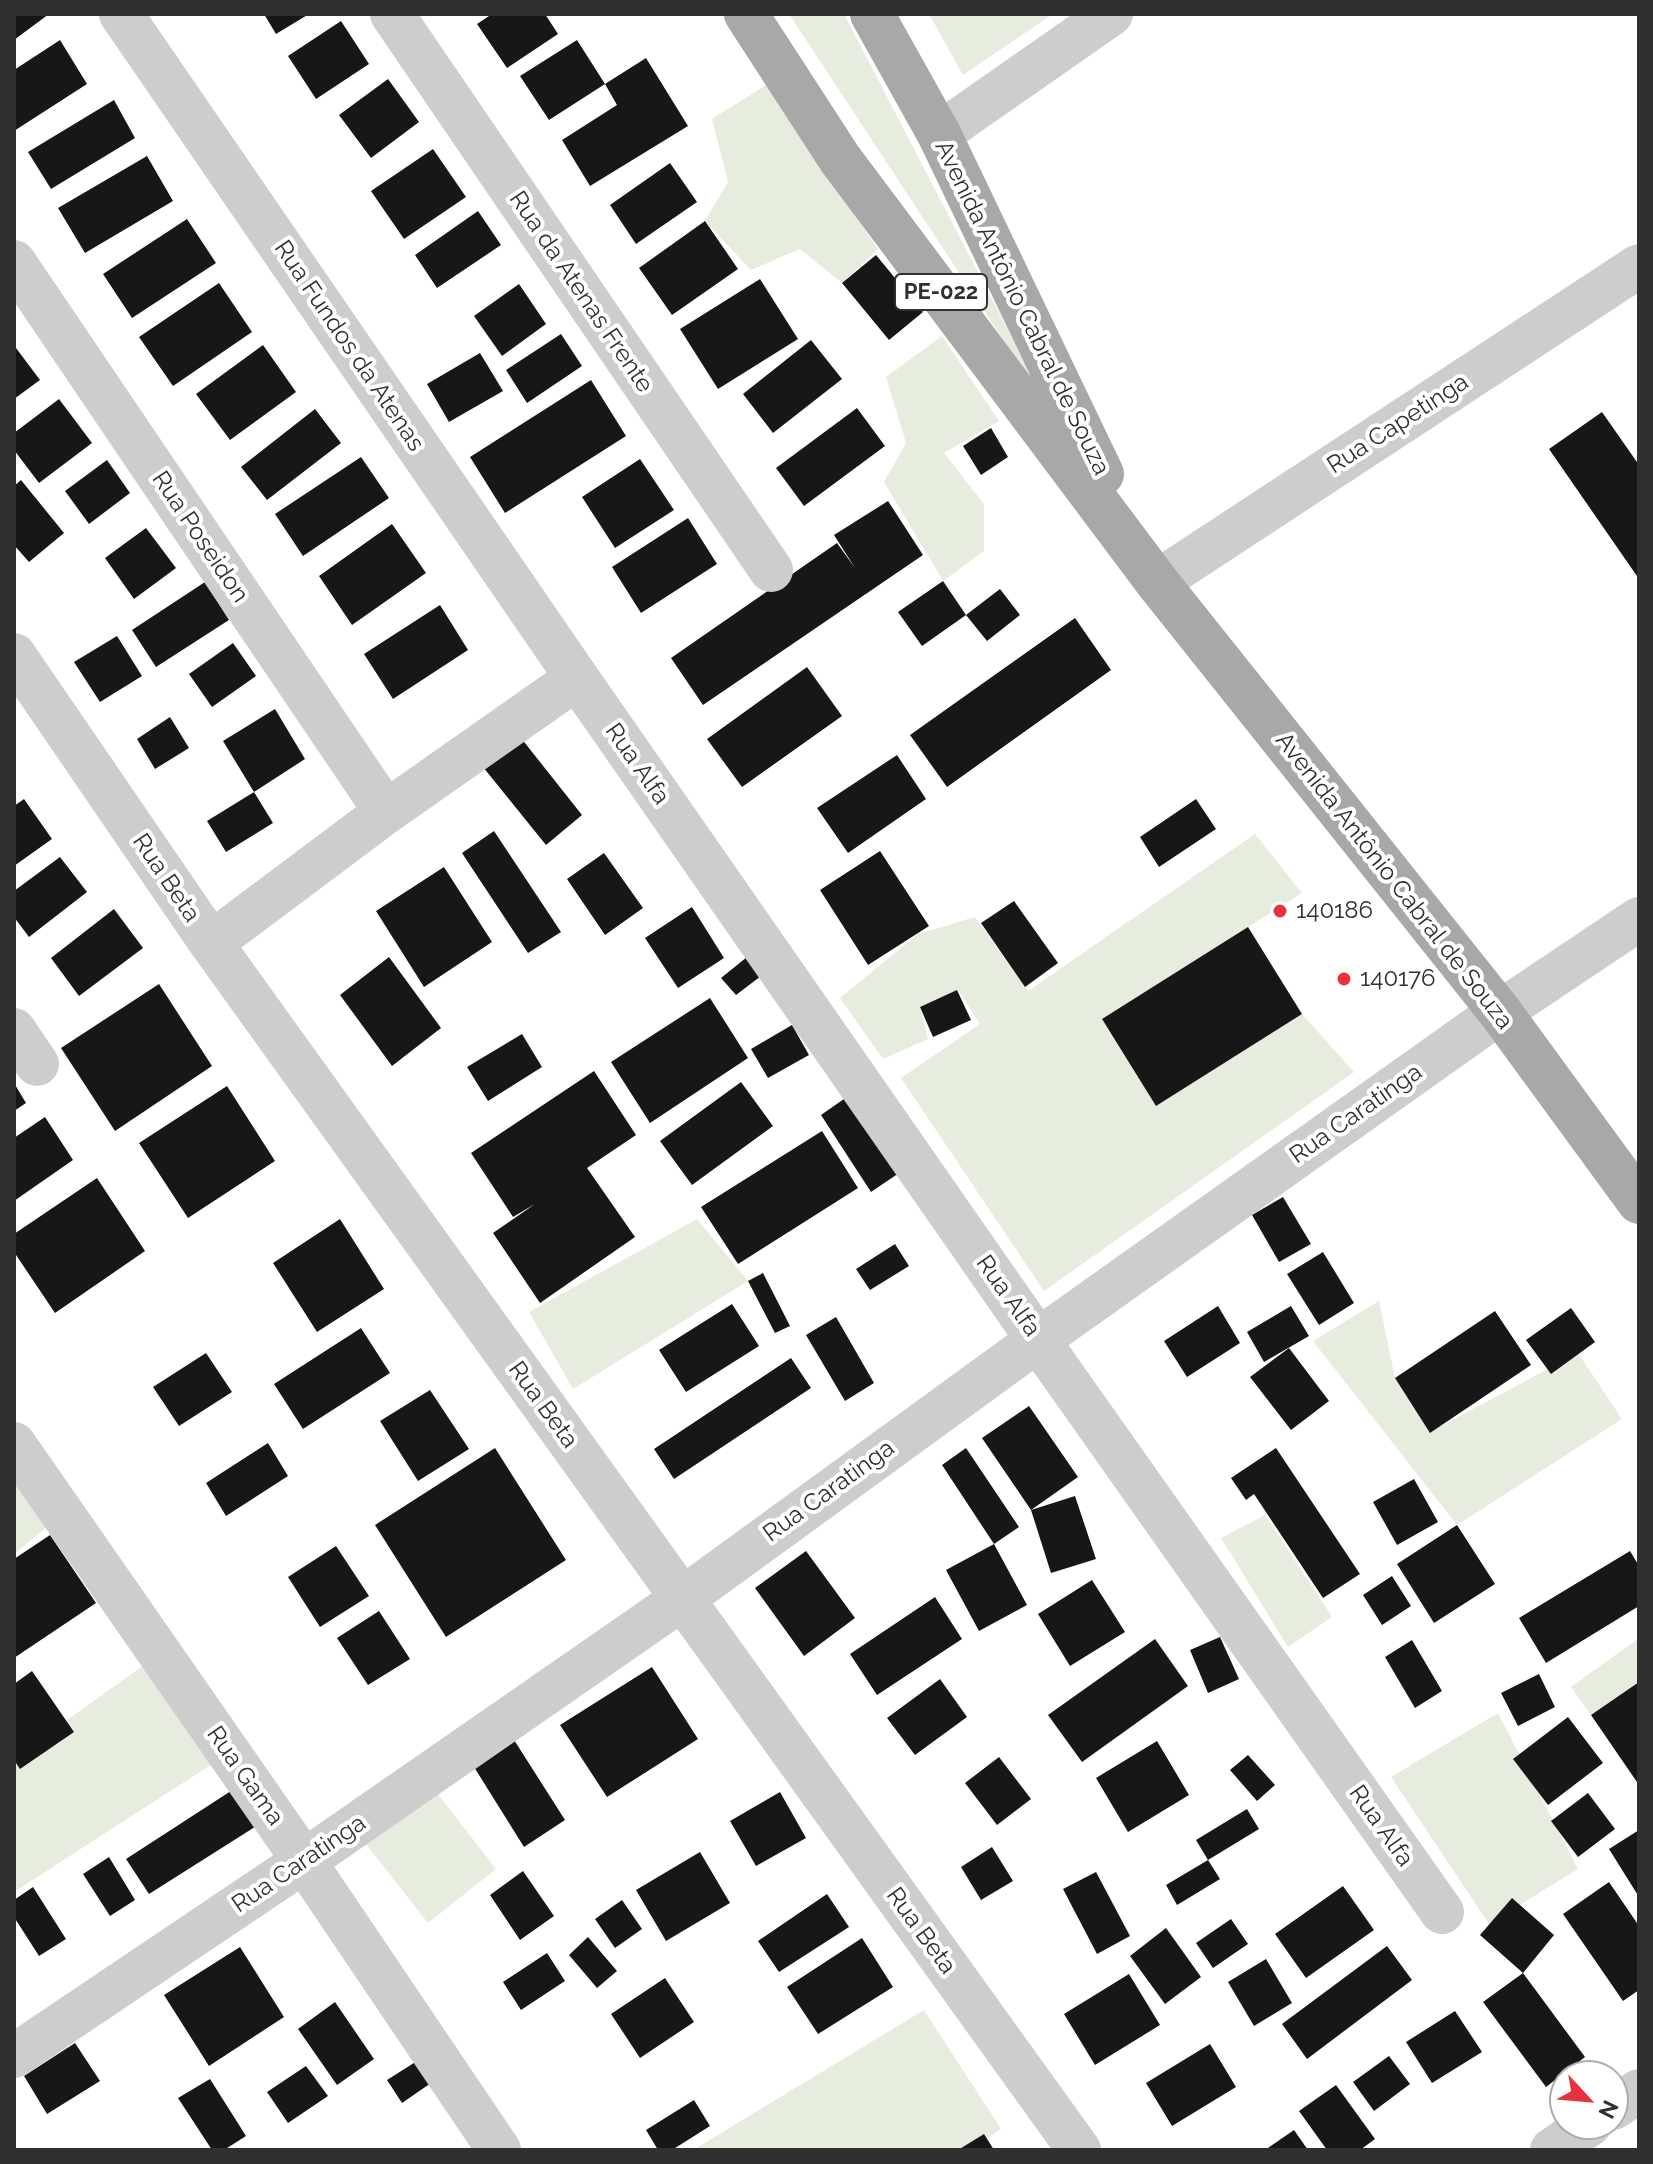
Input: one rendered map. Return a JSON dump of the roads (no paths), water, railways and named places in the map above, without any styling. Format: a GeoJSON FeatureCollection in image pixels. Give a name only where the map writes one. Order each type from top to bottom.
{"type":"FeatureCollection","features":[{"type":"Feature","properties":{"kind":"main road","name":"Avenida Antônio Cabral de Souza"},"geometry":{"type":"LineString","coordinates":[[746,14],[840,159],[1151,572],[1500,1012],[1639,1202]]}},
{"type":"Feature","properties":{"kind":"main road","name":"Avenida Antônio Cabral de Souza"},"geometry":{"type":"LineString","coordinates":[[872,14],[939,134],[1151,572]]}},
{"type":"Feature","properties":{"kind":"street","name":"Rua Fundos da Atenas"},"geometry":{"type":"LineString","coordinates":[[121,14],[577,678]]}},
{"type":"Feature","properties":{"kind":"street","name":"Rua da Atenas Frente"},"geometry":{"type":"LineString","coordinates":[[392,14],[771,570]]}},
{"type":"Feature","properties":{"kind":"street"},"geometry":{"type":"LineString","coordinates":[[939,134],[1111,14]]}},
{"type":"Feature","properties":{"kind":"street","name":"Rua Poseidon"},"geometry":{"type":"LineString","coordinates":[[14,262],[386,812]]}},
{"type":"Feature","properties":{"kind":"street","name":"Rua Capetinga"},"geometry":{"type":"LineString","coordinates":[[1151,572],[1639,266]]}},
{"type":"Feature","properties":{"kind":"street","name":"Rua Beta"},"geometry":{"type":"LineString","coordinates":[[14,655],[211,943],[1079,2150]]}},
{"type":"Feature","properties":{"kind":"street"},"geometry":{"type":"LineString","coordinates":[[211,943],[386,812],[577,678]]}},
{"type":"Feature","properties":{"kind":"street","name":"Rua Alfa"},"geometry":{"type":"LineString","coordinates":[[577,678],[1038,1340],[1442,1912]]}},
{"type":"Feature","properties":{"kind":"street","name":"Rua Caratinga"},"geometry":{"type":"LineString","coordinates":[[14,2056],[304,1861],[682,1599],[1038,1340],[1500,1012],[1639,919]]}},
{"type":"Feature","properties":{"kind":"street","name":"Rua Gama"},"geometry":{"type":"LineString","coordinates":[[14,1444],[304,1861],[499,2150]]}},
{"type":"Feature","properties":{"kind":"place","name":"140186"},"geometry":{"type":"Point","coordinates":[1280,911]}},
{"type":"Feature","properties":{"kind":"place","name":"140176"},"geometry":{"type":"Point","coordinates":[1344,979]}}]}
